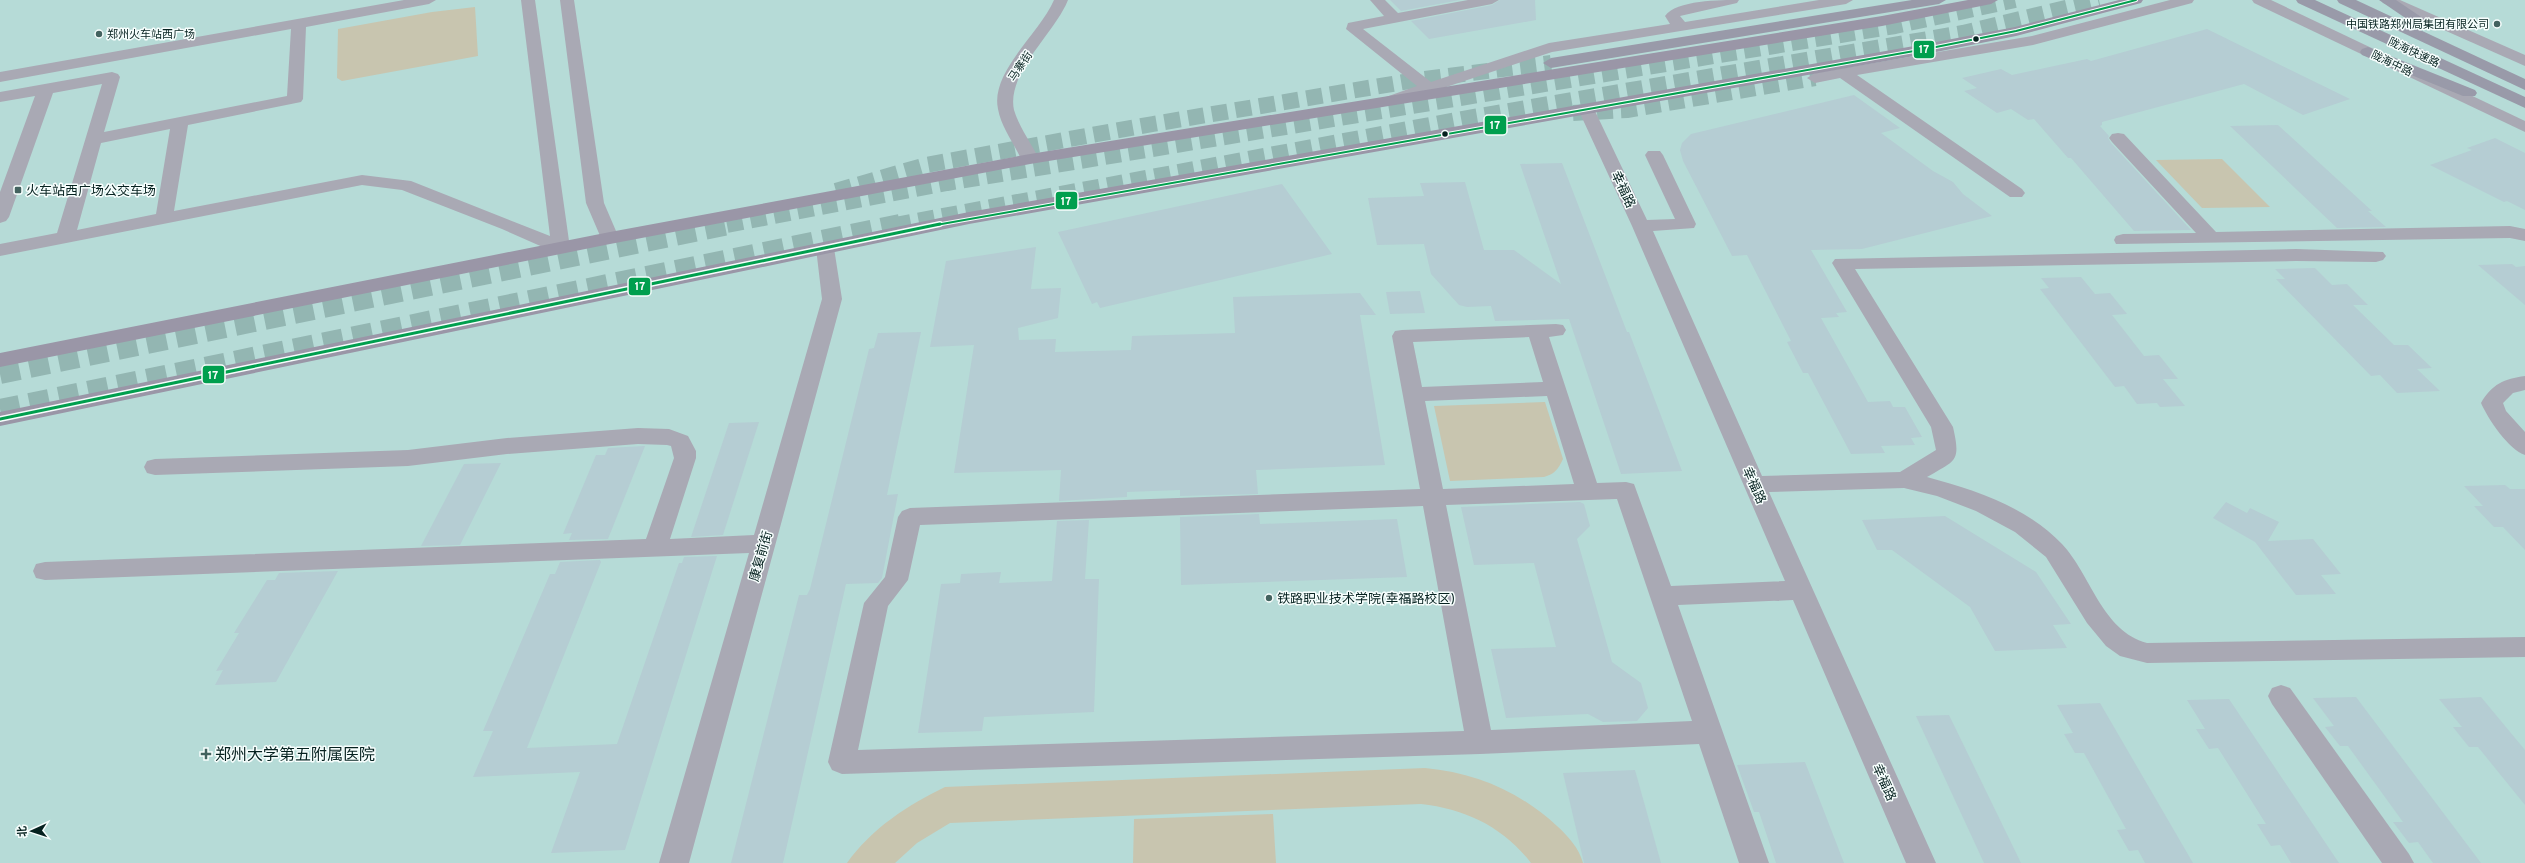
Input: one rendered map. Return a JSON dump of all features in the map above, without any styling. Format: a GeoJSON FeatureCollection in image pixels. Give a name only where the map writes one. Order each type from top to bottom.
{"type":"FeatureCollection","features":[{"type":"Feature","properties":{"kind":"highway"},"geometry":{"type":"LineString","coordinates":[[1551,63],[1938,0]]}},
{"type":"Feature","properties":{"kind":"highway","name":"陇海快速路"},"geometry":{"type":"LineString","coordinates":[[2303,0],[2525,103]]}},
{"type":"Feature","properties":{"kind":"highway","name":"陇海快速路"},"geometry":{"type":"LineString","coordinates":[[2344,0],[2525,85]]}},
{"type":"Feature","properties":{"kind":"highway"},"geometry":{"type":"LineString","coordinates":[[2364,0],[2484,67]]}},
{"type":"Feature","properties":{"kind":"highway"},"geometry":{"type":"LineString","coordinates":[[2386,1],[2420,21],[2525,70]]}},
{"type":"Feature","properties":{"kind":"highway"},"geometry":{"type":"LineString","coordinates":[[2368,52],[2494,103],[2525,118]]}},
{"type":"Feature","properties":{"kind":"main road"},"geometry":{"type":"LineString","coordinates":[[0,360],[610,238],[1030,159],[1882,21],[1991,0]]}},
{"type":"Feature","properties":{"kind":"main road"},"geometry":{"type":"LineString","coordinates":[[0,419],[969,218],[1970,40],[2136,0]]}},
{"type":"Feature","properties":{"kind":"street"},"geometry":{"type":"LineString","coordinates":[[0,77],[429,0]]}},
{"type":"Feature","properties":{"kind":"street"},"geometry":{"type":"LineString","coordinates":[[528,0],[561,248]]}},
{"type":"Feature","properties":{"kind":"street"},"geometry":{"type":"LineString","coordinates":[[567,0],[595,203],[610,238]]}},
{"type":"Feature","properties":{"kind":"street","name":"马寨街"},"geometry":{"type":"LineString","coordinates":[[1030,159],[1006,108],[1006,87],[1018,66],[1058,12],[1061,0]]}},
{"type":"Feature","properties":{"kind":"street"},"geometry":{"type":"LineString","coordinates":[[1377,0],[1394,17]]}},
{"type":"Feature","properties":{"kind":"street"},"geometry":{"type":"LineString","coordinates":[[1428,87],[1354,29],[1353,26],[1394,17],[1492,0]]}},
{"type":"Feature","properties":{"kind":"street"},"geometry":{"type":"LineString","coordinates":[[1680,27],[1672,16],[1676,12],[1732,0]]}},
{"type":"Feature","properties":{"kind":"street"},"geometry":{"type":"LineString","coordinates":[[1389,101],[1549,48],[1846,0]]}},
{"type":"Feature","properties":{"kind":"street"},"geometry":{"type":"LineString","coordinates":[[1815,78],[2032,40],[2187,0]]}},
{"type":"Feature","properties":{"kind":"street","name":"陇海中路"},"geometry":{"type":"LineString","coordinates":[[2259,0],[2525,127]]}},
{"type":"Feature","properties":{"kind":"street"},"geometry":{"type":"LineString","coordinates":[[2386,1],[2525,61]]}},
{"type":"Feature","properties":{"kind":"street"},"geometry":{"type":"LineString","coordinates":[[94,139],[295,99],[299,23]]}},
{"type":"Feature","properties":{"kind":"street"},"geometry":{"type":"LineString","coordinates":[[1843,73],[2016,193]]}},
{"type":"Feature","properties":{"kind":"street"},"geometry":{"type":"LineString","coordinates":[[0,97],[112,77],[65,238]]}},
{"type":"Feature","properties":{"kind":"street"},"geometry":{"type":"LineString","coordinates":[[0,217],[46,89]]}},
{"type":"Feature","properties":{"kind":"street","name":"幸福路"},"geometry":{"type":"LineString","coordinates":[[1586,109],[1641,226],[1921,863]]}},
{"type":"Feature","properties":{"kind":"street"},"geometry":{"type":"LineString","coordinates":[[164,219],[180,122]]}},
{"type":"Feature","properties":{"kind":"street"},"geometry":{"type":"LineString","coordinates":[[2118,138],[2211,238]]}},
{"type":"Feature","properties":{"kind":"street"},"geometry":{"type":"LineString","coordinates":[[1641,226],[1687,224],[1654,155]]}},
{"type":"Feature","properties":{"kind":"street"},"geometry":{"type":"LineString","coordinates":[[0,250],[362,180],[405,185],[509,225],[561,248]]}},
{"type":"Feature","properties":{"kind":"street"},"geometry":{"type":"LineString","coordinates":[[2123,240],[2510,232],[2525,235]]}},
{"type":"Feature","properties":{"kind":"street","name":"康复前街"},"geometry":{"type":"LineString","coordinates":[[674,863],[832,299],[825,248]]}},
{"type":"Feature","properties":{"kind":"street"},"geometry":{"type":"LineString","coordinates":[[1904,480],[1944,457],[1947,450],[1942,427],[1842,263],[2296,255],[2376,256]]}},
{"type":"Feature","properties":{"kind":"street"},"geometry":{"type":"LineString","coordinates":[[1480,742],[1402,336],[1547,330],[1556,389],[1588,491]]}},
{"type":"Feature","properties":{"kind":"street"},"geometry":{"type":"LineString","coordinates":[[2525,383],[2507,385],[2497,392],[2492,403],[2497,414],[2525,447]]}},
{"type":"Feature","properties":{"kind":"street"},"geometry":{"type":"LineString","coordinates":[[1414,394],[1556,389]]}},
{"type":"Feature","properties":{"kind":"street"},"geometry":{"type":"LineString","coordinates":[[155,466],[408,458],[508,446],[638,436],[669,438],[680,442],[685,451],[685,458],[655,548]]}},
{"type":"Feature","properties":{"kind":"street"},"geometry":{"type":"LineString","coordinates":[[1755,484],[1904,480],[1928,484],[1961,494],[1995,510],[2026,528],[2053,550],[2110,634],[2124,646],[2147,653],[2525,646]]}},
{"type":"Feature","properties":{"kind":"street"},"geometry":{"type":"LineString","coordinates":[[1709,732],[1480,742],[842,762],[876,603],[896,580],[910,517],[1626,490],[1754,863]]}},
{"type":"Feature","properties":{"kind":"street"},"geometry":{"type":"LineString","coordinates":[[45,571],[763,544]]}},
{"type":"Feature","properties":{"kind":"street"},"geometry":{"type":"LineString","coordinates":[[1662,596],[1801,590]]}},
{"type":"Feature","properties":{"kind":"street"},"geometry":{"type":"LineString","coordinates":[[2281,696],[2399,863]]}},
{"type":"Feature","properties":{"kind":"shaded area"},"geometry":{"type":"Polygon","coordinates":[[[475,7],[478,56],[342,81],[337,78],[338,29],[432,12],[475,7]]]}},
{"type":"Feature","properties":{"kind":"shaded area"},"geometry":{"type":"Polygon","coordinates":[[[2222,159],[2270,207],[2202,208],[2156,160],[2222,159]]]}},
{"type":"Feature","properties":{"kind":"shaded area"},"geometry":{"type":"Polygon","coordinates":[[[1545,402],[1563,459],[1555,471],[1544,477],[1450,481],[1434,406],[1545,402]]]}},
{"type":"Feature","properties":{"kind":"shaded area"},"geometry":{"type":"Polygon","coordinates":[[[1425,768],[1444,770],[1479,779],[1528,803],[1543,814],[1565,834],[1576,847],[1583,863],[1531,863],[1508,839],[1482,822],[1453,810],[1421,804],[950,823],[917,843],[895,863],[847,863],[857,850],[879,828],[904,810],[945,787],[1425,768]]]}},
{"type":"Feature","properties":{"kind":"shaded area"},"geometry":{"type":"Polygon","coordinates":[[[1273,814],[1276,863],[1133,863],[1134,819],[1273,814]]]}},
{"type":"Feature","properties":{"kind":"building"},"geometry":{"type":"Polygon","coordinates":[[[1390,0],[1460,0],[1401,11],[1390,0]]]}},
{"type":"Feature","properties":{"kind":"building"},"geometry":{"type":"Polygon","coordinates":[[[1500,0],[1535,0],[1536,20],[1429,39],[1411,21],[1492,5],[1500,0]]]}},
{"type":"Feature","properties":{"kind":"building"},"geometry":{"type":"Polygon","coordinates":[[[2207,29],[2350,99],[2303,115],[2244,84],[2102,122],[2102,125],[2100,126],[2109,136],[2108,138],[2111,143],[2191,230],[2134,231],[2071,158],[2068,158],[2034,119],[2028,120],[2011,109],[1997,113],[1964,91],[1977,88],[1962,78],[2001,69],[2012,75],[2087,59],[2091,61],[2207,29]]]}},
{"type":"Feature","properties":{"kind":"building"},"geometry":{"type":"Polygon","coordinates":[[[1854,95],[1900,128],[1881,133],[1933,171],[1953,182],[1963,194],[1992,216],[1862,249],[1811,250],[1847,312],[1836,313],[1839,317],[1821,318],[1868,402],[1890,401],[1893,407],[1905,407],[1922,437],[1911,438],[1915,445],[1881,446],[1885,453],[1851,454],[1808,373],[1803,373],[1787,342],[1791,341],[1747,255],[1732,256],[1683,161],[1680,150],[1682,143],[1691,134],[1854,95]]]}},
{"type":"Feature","properties":{"kind":"building"},"geometry":{"type":"Polygon","coordinates":[[[2278,125],[2372,211],[2368,211],[2386,227],[2337,228],[2230,126],[2278,125]]]}},
{"type":"Feature","properties":{"kind":"building"},"geometry":{"type":"Polygon","coordinates":[[[2495,138],[2525,153],[2525,210],[2507,201],[2504,202],[2430,165],[2472,150],[2467,148],[2495,138]]]}},
{"type":"Feature","properties":{"kind":"building"},"geometry":{"type":"Polygon","coordinates":[[[1562,163],[1682,471],[1621,474],[1569,319],[1495,321],[1491,306],[1467,307],[1459,305],[1431,274],[1424,244],[1377,245],[1368,198],[1424,196],[1420,183],[1465,182],[1484,250],[1514,250],[1561,284],[1520,164],[1562,163]]]}},
{"type":"Feature","properties":{"kind":"building"},"geometry":{"type":"Polygon","coordinates":[[[1282,184],[1332,254],[1100,308],[1097,302],[1092,304],[1058,232],[1282,184]]]}},
{"type":"Feature","properties":{"kind":"building"},"geometry":{"type":"Polygon","coordinates":[[[1036,247],[1031,289],[1061,288],[1058,318],[1018,328],[1019,340],[1056,339],[1055,352],[1131,350],[1132,336],[1235,333],[1233,297],[1360,293],[1376,315],[1360,315],[1385,465],[1256,470],[1258,494],[1180,496],[1180,490],[1127,492],[1127,497],[1059,501],[1061,470],[954,473],[974,345],[930,347],[946,261],[1036,247]]]}},
{"type":"Feature","properties":{"kind":"building"},"geometry":{"type":"Polygon","coordinates":[[[2512,264],[2516,267],[2525,266],[2525,305],[2478,265],[2512,264]]]}},
{"type":"Feature","properties":{"kind":"building"},"geometry":{"type":"Polygon","coordinates":[[[2315,268],[2332,285],[2347,284],[2368,305],[2353,305],[2394,345],[2408,345],[2432,368],[2417,369],[2440,391],[2397,393],[2380,375],[2371,376],[2276,279],[2285,279],[2275,269],[2315,268]]]}},
{"type":"Feature","properties":{"kind":"building"},"geometry":{"type":"Polygon","coordinates":[[[2081,277],[2095,294],[2110,293],[2127,314],[2112,315],[2144,356],[2159,355],[2178,379],[2163,379],[2185,406],[2160,407],[2157,403],[2137,404],[2124,386],[2115,387],[2040,289],[2049,288],[2041,278],[2081,277]]]}},
{"type":"Feature","properties":{"kind":"building"},"geometry":{"type":"Polygon","coordinates":[[[1420,291],[1425,313],[1390,314],[1386,292],[1420,291]]]}},
{"type":"Feature","properties":{"kind":"building"},"geometry":{"type":"Polygon","coordinates":[[[921,332],[887,495],[898,494],[882,578],[878,583],[846,584],[783,863],[731,863],[799,595],[807,595],[810,589],[869,349],[874,348],[878,333],[921,332]]]}},
{"type":"Feature","properties":{"kind":"building"},"geometry":{"type":"Polygon","coordinates":[[[759,422],[723,535],[691,537],[729,423],[759,422]]]}},
{"type":"Feature","properties":{"kind":"building"},"geometry":{"type":"Polygon","coordinates":[[[645,446],[608,539],[569,540],[572,533],[563,534],[596,455],[605,455],[608,448],[645,446]]]}},
{"type":"Feature","properties":{"kind":"building"},"geometry":{"type":"Polygon","coordinates":[[[501,463],[460,545],[421,546],[464,464],[501,463]]]}},
{"type":"Feature","properties":{"kind":"building"},"geometry":{"type":"Polygon","coordinates":[[[2505,485],[2510,489],[2525,489],[2525,550],[2503,527],[2494,527],[2474,506],[2483,506],[2464,486],[2505,485]]]}},
{"type":"Feature","properties":{"kind":"building"},"geometry":{"type":"Polygon","coordinates":[[[1580,502],[1584,504],[1590,526],[1577,539],[1612,662],[1641,683],[1648,708],[1637,721],[1603,722],[1588,714],[1506,718],[1491,649],[1556,647],[1534,563],[1474,565],[1461,507],[1580,502]]]}},
{"type":"Feature","properties":{"kind":"building"},"geometry":{"type":"Polygon","coordinates":[[[2226,502],[2247,513],[2250,508],[2279,522],[2268,541],[2313,539],[2341,574],[2321,575],[2336,594],[2296,595],[2255,542],[2213,518],[2226,502]]]}},
{"type":"Feature","properties":{"kind":"building"},"geometry":{"type":"Polygon","coordinates":[[[1259,514],[1260,524],[1397,519],[1407,577],[1181,585],[1180,517],[1259,514]]]}},
{"type":"Feature","properties":{"kind":"building"},"geometry":{"type":"Polygon","coordinates":[[[1945,516],[2036,572],[2071,624],[2053,625],[2067,648],[1995,651],[1970,607],[1892,550],[1877,550],[1862,520],[1945,516]]]}},
{"type":"Feature","properties":{"kind":"building"},"geometry":{"type":"Polygon","coordinates":[[[1089,520],[1085,579],[1099,579],[1094,712],[984,717],[982,731],[918,733],[941,584],[960,583],[961,574],[1001,572],[999,583],[1052,581],[1057,521],[1089,520]]]}},
{"type":"Feature","properties":{"kind":"building"},"geometry":{"type":"Polygon","coordinates":[[[717,556],[625,850],[551,853],[580,772],[473,777],[493,731],[483,731],[550,574],[555,574],[560,562],[600,560],[601,562],[527,748],[617,744],[679,563],[682,563],[684,557],[717,556]]]}},
{"type":"Feature","properties":{"kind":"building"},"geometry":{"type":"Polygon","coordinates":[[[338,571],[276,682],[215,685],[223,670],[216,671],[239,633],[234,633],[267,580],[275,580],[279,573],[338,571]]]}},
{"type":"Feature","properties":{"kind":"building"},"geometry":{"type":"Polygon","coordinates":[[[2356,697],[2481,863],[2433,863],[2418,842],[2409,843],[2393,822],[2403,822],[2348,746],[2340,746],[2325,727],[2334,726],[2313,698],[2356,697]]]}},
{"type":"Feature","properties":{"kind":"building"},"geometry":{"type":"Polygon","coordinates":[[[2481,697],[2525,750],[2525,805],[2478,747],[2469,747],[2453,727],[2462,727],[2439,699],[2481,697]]]}},
{"type":"Feature","properties":{"kind":"building"},"geometry":{"type":"Polygon","coordinates":[[[2229,699],[2339,863],[2291,863],[2280,845],[2271,846],[2257,824],[2266,824],[2218,748],[2209,749],[2196,729],[2205,729],[2187,700],[2229,699]]]}},
{"type":"Feature","properties":{"kind":"building"},"geometry":{"type":"Polygon","coordinates":[[[2100,703],[2193,863],[2145,863],[2138,850],[2129,851],[2117,830],[2126,829],[2084,753],[2075,753],[2064,734],[2073,733],[2057,705],[2100,703]]]}},
{"type":"Feature","properties":{"kind":"building"},"geometry":{"type":"Polygon","coordinates":[[[1949,715],[2021,863],[1984,863],[1916,716],[1949,715]]]}},
{"type":"Feature","properties":{"kind":"building"},"geometry":{"type":"Polygon","coordinates":[[[1805,762],[1844,863],[1776,863],[1759,812],[1754,812],[1737,765],[1805,762]]]}},
{"type":"Feature","properties":{"kind":"building"},"geometry":{"type":"Polygon","coordinates":[[[1635,770],[1661,863],[1584,863],[1563,773],[1635,770]]]}},
{"type":"Feature","properties":{"kind":"tunnel"},"geometry":{"type":"LineString","coordinates":[[727,225],[947,183],[1895,26],[2015,0]]}},
{"type":"Feature","properties":{"kind":"tunnel"},"geometry":{"type":"LineString","coordinates":[[896,225],[1462,119],[1963,33],[2099,0]]}},
{"type":"Feature","properties":{"kind":"tunnel"},"geometry":{"type":"LineString","coordinates":[[836,191],[926,165],[1153,124],[1416,80],[1551,63]]}},
{"type":"Feature","properties":{"kind":"tunnel"},"geometry":{"type":"LineString","coordinates":[[1573,113],[1627,110],[1815,78]]}},
{"type":"Feature","properties":{"kind":"tunnel"},"geometry":{"type":"LineString","coordinates":[[0,374],[733,224]]}},
{"type":"Feature","properties":{"kind":"tunnel"},"geometry":{"type":"LineString","coordinates":[[0,409],[896,225]]}},
{"type":"Feature","properties":{"kind":"transit line","name":"17"},"geometry":{"type":"LineString","coordinates":[[0,419],[969,218],[1931,48],[2016,31],[2136,0]]}},
{"type":"Feature","properties":{"kind":"place","name":"中国铁路郑州局集团有限公司"},"geometry":{"type":"Point","coordinates":[2497,24]}},
{"type":"Feature","properties":{"kind":"place","name":"郑州火车站西广场"},"geometry":{"type":"Point","coordinates":[99,34]}},
{"type":"Feature","properties":{"kind":"place","name":"火车站西广场公交车场"},"geometry":{"type":"Point","coordinates":[18,190]}},
{"type":"Feature","properties":{"kind":"place","name":"铁路职业技术学院(幸福路校区)"},"geometry":{"type":"Point","coordinates":[1269,598]}},
{"type":"Feature","properties":{"kind":"place","name":"郑州大学第五附属医院"},"geometry":{"type":"Point","coordinates":[206,754]}}]}
